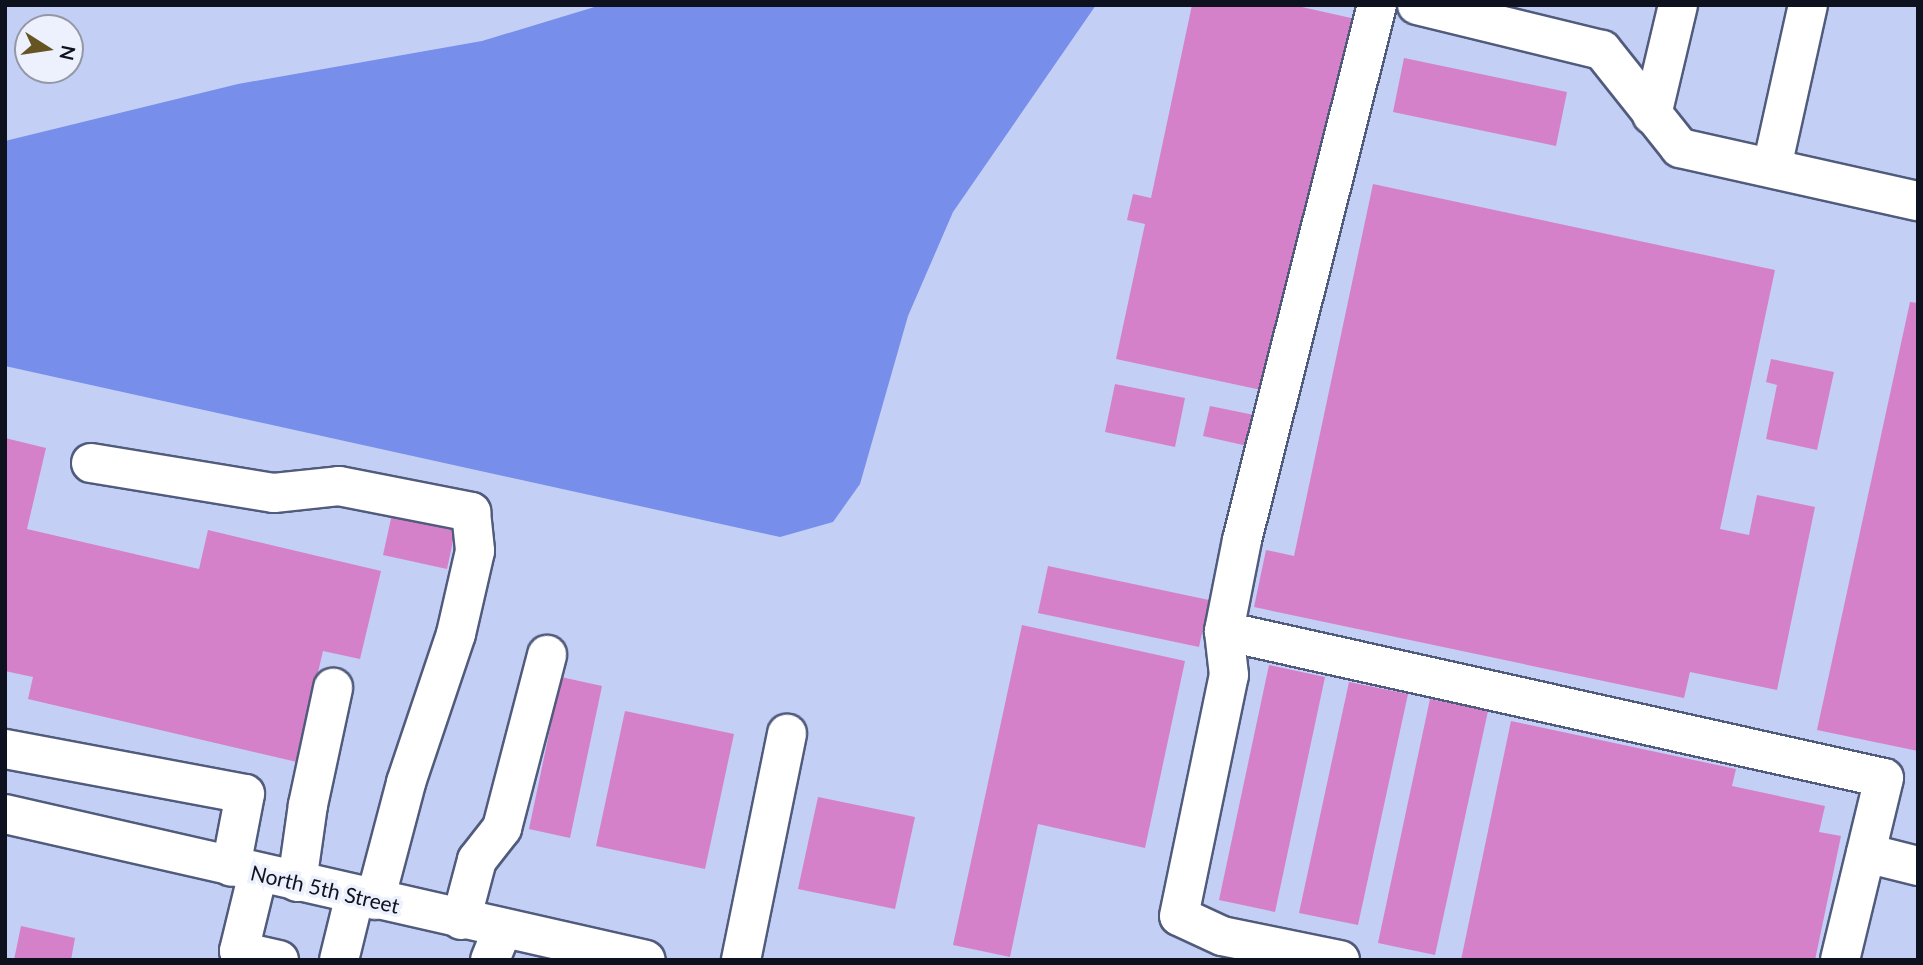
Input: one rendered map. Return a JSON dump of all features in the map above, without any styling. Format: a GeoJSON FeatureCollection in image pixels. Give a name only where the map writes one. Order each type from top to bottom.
{"type":"FeatureCollection","features":[{"type":"Feature","properties":{"kind":"street"},"geometry":{"type":"LineString","coordinates":[[1340,960],[1222,936],[1180,916],[1229,676],[1224,631],[1242,540],[1377,5]]}},
{"type":"Feature","properties":{"kind":"street"},"geometry":{"type":"LineString","coordinates":[[1417,5],[1602,50],[1680,148],[1918,201]]}},
{"type":"Feature","properties":{"kind":"street"},"geometry":{"type":"LineString","coordinates":[[1652,115],[1678,5]]}},
{"type":"Feature","properties":{"kind":"street"},"geometry":{"type":"LineString","coordinates":[[1772,167],[1808,5]]}},
{"type":"Feature","properties":{"kind":"street"},"geometry":{"type":"LineString","coordinates":[[91,463],[274,493],[339,486],[471,512],[475,551],[456,634],[406,783],[339,960]]}},
{"type":"Feature","properties":{"kind":"street"},"geometry":{"type":"LineString","coordinates":[[1224,631],[1884,778],[1840,960]]}},
{"type":"Feature","properties":{"kind":"street"},"geometry":{"type":"LineString","coordinates":[[461,920],[477,860],[502,828],[547,655]]}},
{"type":"Feature","properties":{"kind":"street"},"geometry":{"type":"LineString","coordinates":[[297,882],[308,805],[333,688]]}},
{"type":"Feature","properties":{"kind":"street"},"geometry":{"type":"LineString","coordinates":[[741,960],[787,734]]}},
{"type":"Feature","properties":{"kind":"street"},"geometry":{"type":"LineString","coordinates":[[5,749],[245,794],[239,951],[279,960]]}},
{"type":"Feature","properties":{"kind":"street","name":"North 5th Street"},"geometry":{"type":"LineString","coordinates":[[5,814],[461,920],[496,945],[646,960]]}},
{"type":"Feature","properties":{"kind":"street"},"geometry":{"type":"LineString","coordinates":[[1866,853],[1918,866]]}},
{"type":"Feature","properties":{"kind":"shaded area"},"geometry":{"type":"Polygon","coordinates":[[[601,5],[1096,5],[953,212],[908,316],[860,484],[833,522],[780,537],[5,366],[5,141],[238,84],[482,41],[601,5]]]}},
{"type":"Feature","properties":{"kind":"building"},"geometry":{"type":"Polygon","coordinates":[[[1192,5],[1293,5],[1360,20],[1280,394],[1116,359],[1145,224],[1127,220],[1133,194],[1151,198],[1192,5]]]}},
{"type":"Feature","properties":{"kind":"building"},"geometry":{"type":"Polygon","coordinates":[[[1404,58],[1567,92],[1556,146],[1393,112],[1404,58]]]}},
{"type":"Feature","properties":{"kind":"building"},"geometry":{"type":"Polygon","coordinates":[[[1373,184],[1775,270],[1720,529],[1749,535],[1757,495],[1815,507],[1777,690],[1690,672],[1684,698],[1254,607],[1266,550],[1294,556],[1373,184]]]}},
{"type":"Feature","properties":{"kind":"building"},"geometry":{"type":"Polygon","coordinates":[[[1910,302],[1918,303],[1918,751],[1817,730],[1910,302]]]}},
{"type":"Feature","properties":{"kind":"building"},"geometry":{"type":"Polygon","coordinates":[[[1771,359],[1834,372],[1817,450],[1766,439],[1777,385],[1766,382],[1771,359]]]}},
{"type":"Feature","properties":{"kind":"building"},"geometry":{"type":"Polygon","coordinates":[[[1115,384],[1185,398],[1175,447],[1105,432],[1115,384]]]}},
{"type":"Feature","properties":{"kind":"building"},"geometry":{"type":"Polygon","coordinates":[[[1210,406],[1259,416],[1252,447],[1203,436],[1210,406]]]}},
{"type":"Feature","properties":{"kind":"building"},"geometry":{"type":"Polygon","coordinates":[[[5,438],[46,448],[27,529],[199,569],[208,530],[381,571],[360,659],[323,651],[297,762],[28,699],[33,677],[5,671],[5,438]]]}},
{"type":"Feature","properties":{"kind":"building"},"geometry":{"type":"Polygon","coordinates":[[[392,514],[456,527],[447,569],[383,555],[392,514]]]}},
{"type":"Feature","properties":{"kind":"building"},"geometry":{"type":"Polygon","coordinates":[[[1048,566],[1209,600],[1199,647],[1038,613],[1048,566]]]}},
{"type":"Feature","properties":{"kind":"building"},"geometry":{"type":"Polygon","coordinates":[[[1022,625],[1185,661],[1145,848],[1038,824],[1010,957],[953,945],[1022,625]]]}},
{"type":"Feature","properties":{"kind":"building"},"geometry":{"type":"Polygon","coordinates":[[[1269,665],[1325,677],[1275,912],[1219,900],[1269,665]]]}},
{"type":"Feature","properties":{"kind":"building"},"geometry":{"type":"Polygon","coordinates":[[[561,677],[602,686],[570,838],[529,829],[561,677]]]}},
{"type":"Feature","properties":{"kind":"building"},"geometry":{"type":"Polygon","coordinates":[[[1349,682],[1408,694],[1358,925],[1299,913],[1349,682]]]}},
{"type":"Feature","properties":{"kind":"building"},"geometry":{"type":"Polygon","coordinates":[[[1430,699],[1488,711],[1435,955],[1378,943],[1430,699]]]}},
{"type":"Feature","properties":{"kind":"building"},"geometry":{"type":"Polygon","coordinates":[[[625,711],[734,734],[705,869],[596,846],[625,711]]]}},
{"type":"Feature","properties":{"kind":"building"},"geometry":{"type":"Polygon","coordinates":[[[1511,721],[1736,769],[1732,786],[1825,806],[1819,832],[1841,836],[1815,960],[1461,960],[1511,721]]]}},
{"type":"Feature","properties":{"kind":"building"},"geometry":{"type":"Polygon","coordinates":[[[818,797],[915,817],[895,909],[798,889],[818,797]]]}},
{"type":"Feature","properties":{"kind":"building"},"geometry":{"type":"Polygon","coordinates":[[[21,926],[75,938],[71,960],[14,960],[21,926]]]}}]}
